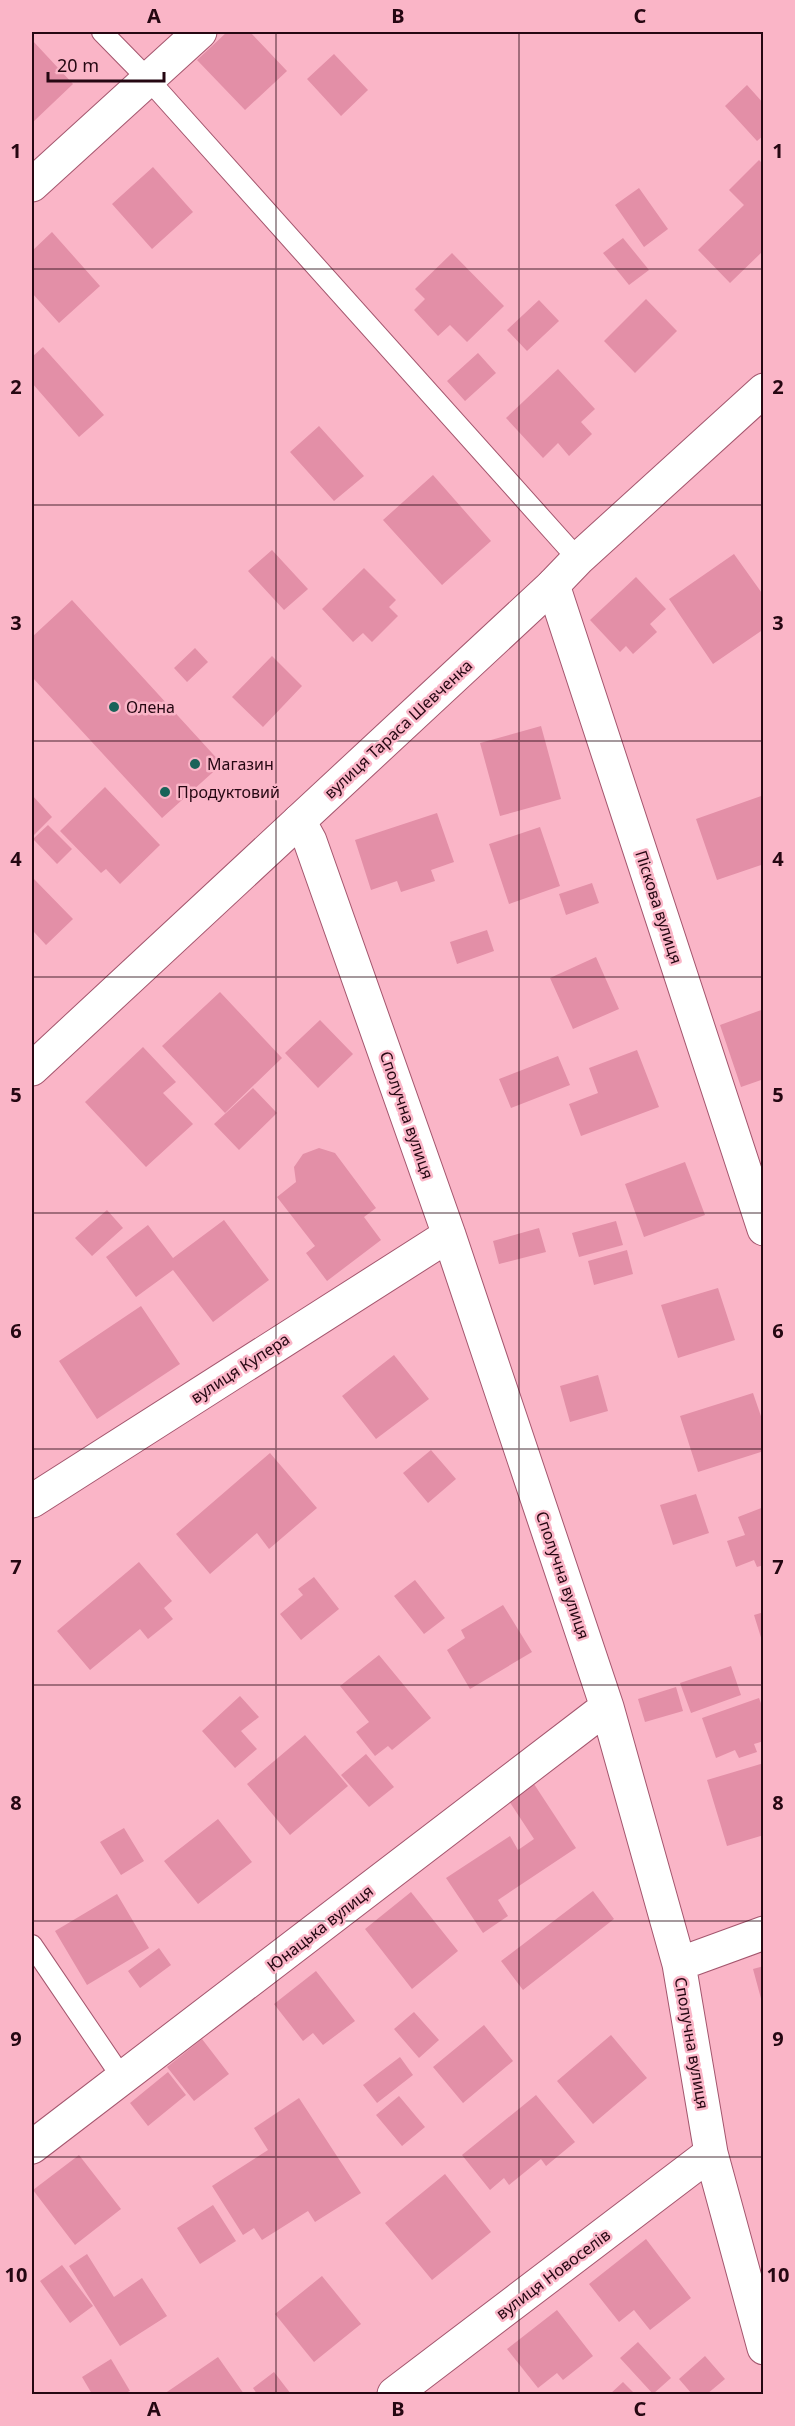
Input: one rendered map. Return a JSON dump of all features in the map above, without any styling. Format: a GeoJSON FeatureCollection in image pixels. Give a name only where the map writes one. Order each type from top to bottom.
{"type":"FeatureCollection","features":[{"type":"Feature","properties":{"kind":"street"},"geometry":{"type":"LineString","coordinates":[[32,185],[200,32]]}},
{"type":"Feature","properties":{"kind":"street","name":"вулиця Тараса Шевченка"},"geometry":{"type":"LineString","coordinates":[[32,1069],[553,585],[578,559],[764,390]]}},
{"type":"Feature","properties":{"kind":"street","name":"Піскова вулиця"},"geometry":{"type":"LineString","coordinates":[[553,585],[764,1229]]}},
{"type":"Feature","properties":{"kind":"street","name":"Сполучна вулиця"},"geometry":{"type":"LineString","coordinates":[[299,821],[310,841],[449,1235],[607,1707],[679,1964],[711,2153],[764,2348]]}},
{"type":"Feature","properties":{"kind":"street","name":"вулиця Купера"},"geometry":{"type":"LineString","coordinates":[[32,1501],[449,1235]]}},
{"type":"Feature","properties":{"kind":"street","name":"Юнацька вулиця"},"geometry":{"type":"LineString","coordinates":[[32,2147],[607,1707]]}},
{"type":"Feature","properties":{"kind":"street"},"geometry":{"type":"LineString","coordinates":[[679,1964],[764,1933]]}},
{"type":"Feature","properties":{"kind":"street","name":"вулиця Новоселів"},"geometry":{"type":"LineString","coordinates":[[394,2394],[711,2153]]}},
{"type":"Feature","properties":{"kind":"lane"},"geometry":{"type":"LineString","coordinates":[[102,32],[148,79],[578,559]]}},
{"type":"Feature","properties":{"kind":"lane"},"geometry":{"type":"LineString","coordinates":[[32,1945],[123,2079]]}},
{"type":"Feature","properties":{"kind":"building"},"geometry":{"type":"Polygon","coordinates":[[[227,32],[250,32],[287,71],[245,110],[197,60],[227,32]]]}},
{"type":"Feature","properties":{"kind":"building"},"geometry":{"type":"Polygon","coordinates":[[[32,40],[73,84],[32,123],[32,40]]]}},
{"type":"Feature","properties":{"kind":"building"},"geometry":{"type":"Polygon","coordinates":[[[334,54],[368,90],[341,116],[307,79],[334,54]]]}},
{"type":"Feature","properties":{"kind":"building"},"geometry":{"type":"Polygon","coordinates":[[[747,85],[764,104],[764,135],[757,141],[725,106],[747,85]]]}},
{"type":"Feature","properties":{"kind":"building"},"geometry":{"type":"Polygon","coordinates":[[[759,160],[764,165],[764,250],[730,283],[698,250],[744,205],[729,190],[759,160]]]}},
{"type":"Feature","properties":{"kind":"building"},"geometry":{"type":"Polygon","coordinates":[[[153,167],[193,212],[152,249],[112,204],[153,167]]]}},
{"type":"Feature","properties":{"kind":"building"},"geometry":{"type":"Polygon","coordinates":[[[639,188],[668,229],[644,247],[615,205],[639,188]]]}},
{"type":"Feature","properties":{"kind":"building"},"geometry":{"type":"Polygon","coordinates":[[[52,232],[100,286],[59,323],[32,293],[32,251],[52,232]]]}},
{"type":"Feature","properties":{"kind":"building"},"geometry":{"type":"Polygon","coordinates":[[[623,238],[649,270],[629,285],[603,253],[623,238]]]}},
{"type":"Feature","properties":{"kind":"building"},"geometry":{"type":"Polygon","coordinates":[[[452,253],[504,306],[467,342],[450,325],[438,336],[414,310],[425,299],[415,289],[452,253]]]}},
{"type":"Feature","properties":{"kind":"building"},"geometry":{"type":"Polygon","coordinates":[[[646,299],[677,331],[635,373],[604,341],[646,299]]]}},
{"type":"Feature","properties":{"kind":"building"},"geometry":{"type":"Polygon","coordinates":[[[539,300],[559,321],[527,351],[507,330],[539,300]]]}},
{"type":"Feature","properties":{"kind":"building"},"geometry":{"type":"Polygon","coordinates":[[[43,347],[104,415],[79,437],[32,383],[32,357],[43,347]]]}},
{"type":"Feature","properties":{"kind":"building"},"geometry":{"type":"Polygon","coordinates":[[[478,353],[496,373],[465,401],[447,381],[478,353]]]}},
{"type":"Feature","properties":{"kind":"building"},"geometry":{"type":"Polygon","coordinates":[[[558,369],[595,409],[581,422],[592,434],[569,456],[558,443],[543,458],[506,418],[558,369]]]}},
{"type":"Feature","properties":{"kind":"building"},"geometry":{"type":"Polygon","coordinates":[[[319,426],[364,476],[334,501],[290,452],[319,426]]]}},
{"type":"Feature","properties":{"kind":"building"},"geometry":{"type":"Polygon","coordinates":[[[433,475],[491,541],[442,585],[383,520],[433,475]]]}},
{"type":"Feature","properties":{"kind":"building"},"geometry":{"type":"Polygon","coordinates":[[[272,550],[308,589],[284,610],[248,571],[272,550]]]}},
{"type":"Feature","properties":{"kind":"building"},"geometry":{"type":"Polygon","coordinates":[[[734,554],[764,596],[764,629],[713,664],[669,599],[734,554]]]}},
{"type":"Feature","properties":{"kind":"building"},"geometry":{"type":"Polygon","coordinates":[[[364,568],[396,600],[389,607],[398,616],[372,642],[363,633],[353,642],[322,609],[364,568]]]}},
{"type":"Feature","properties":{"kind":"building"},"geometry":{"type":"Polygon","coordinates":[[[636,577],[666,609],[650,624],[657,632],[633,654],[626,646],[620,652],[590,620],[636,577]]]}},
{"type":"Feature","properties":{"kind":"building","name":"Олена"},"geometry":{"type":"Polygon","coordinates":[[[72,600],[222,764],[162,818],[32,677],[32,637],[72,600]]]}},
{"type":"Feature","properties":{"kind":"building"},"geometry":{"type":"Polygon","coordinates":[[[195,648],[208,662],[187,682],[174,668],[195,648]]]}},
{"type":"Feature","properties":{"kind":"building"},"geometry":{"type":"Polygon","coordinates":[[[272,656],[302,686],[263,727],[232,697],[272,656]]]}},
{"type":"Feature","properties":{"kind":"building"},"geometry":{"type":"Polygon","coordinates":[[[541,726],[561,799],[500,816],[480,743],[541,726]]]}},
{"type":"Feature","properties":{"kind":"building"},"geometry":{"type":"Polygon","coordinates":[[[105,787],[160,845],[120,884],[106,869],[101,873],[60,831],[105,787]]]}},
{"type":"Feature","properties":{"kind":"building"},"geometry":{"type":"Polygon","coordinates":[[[32,795],[52,817],[32,837],[32,795]]]}},
{"type":"Feature","properties":{"kind":"building"},"geometry":{"type":"Polygon","coordinates":[[[764,795],[764,864],[717,880],[696,819],[764,795]]]}},
{"type":"Feature","properties":{"kind":"building"},"geometry":{"type":"Polygon","coordinates":[[[437,813],[454,862],[431,870],[435,881],[401,892],[397,881],[371,890],[355,840],[437,813]]]}},
{"type":"Feature","properties":{"kind":"building"},"geometry":{"type":"Polygon","coordinates":[[[48,825],[72,849],[57,864],[33,839],[48,825]]]}},
{"type":"Feature","properties":{"kind":"building"},"geometry":{"type":"Polygon","coordinates":[[[540,827],[560,886],[509,904],[489,844],[540,827]]]}},
{"type":"Feature","properties":{"kind":"building"},"geometry":{"type":"Polygon","coordinates":[[[32,877],[73,919],[46,945],[34,932],[32,934],[32,877]]]}},
{"type":"Feature","properties":{"kind":"building"},"geometry":{"type":"Polygon","coordinates":[[[592,883],[599,903],[566,915],[559,894],[592,883]]]}},
{"type":"Feature","properties":{"kind":"building"},"geometry":{"type":"Polygon","coordinates":[[[487,930],[494,951],[457,964],[450,942],[487,930]]]}},
{"type":"Feature","properties":{"kind":"building"},"geometry":{"type":"Polygon","coordinates":[[[596,957],[619,1009],[573,1029],[550,978],[596,957]]]}},
{"type":"Feature","properties":{"kind":"building"},"geometry":{"type":"Polygon","coordinates":[[[220,992],[282,1058],[225,1113],[162,1046],[220,992]]]}},
{"type":"Feature","properties":{"kind":"building"},"geometry":{"type":"Polygon","coordinates":[[[764,1009],[764,1079],[741,1087],[720,1025],[764,1009]]]}},
{"type":"Feature","properties":{"kind":"building"},"geometry":{"type":"Polygon","coordinates":[[[320,1020],[353,1054],[318,1088],[285,1053],[320,1020]]]}},
{"type":"Feature","properties":{"kind":"building"},"geometry":{"type":"Polygon","coordinates":[[[143,1047],[176,1082],[163,1093],[193,1124],[146,1167],[85,1102],[143,1047]]]}},
{"type":"Feature","properties":{"kind":"building"},"geometry":{"type":"Polygon","coordinates":[[[637,1050],[659,1107],[581,1136],[569,1104],[598,1093],[589,1068],[637,1050]]]}},
{"type":"Feature","properties":{"kind":"building"},"geometry":{"type":"Polygon","coordinates":[[[558,1056],[570,1085],[511,1108],[499,1079],[558,1056]]]}},
{"type":"Feature","properties":{"kind":"building"},"geometry":{"type":"Polygon","coordinates":[[[253,1088],[277,1113],[239,1150],[214,1124],[253,1088]]]}},
{"type":"Feature","properties":{"kind":"building"},"geometry":{"type":"Polygon","coordinates":[[[319,1148],[335,1153],[376,1208],[364,1217],[381,1240],[327,1281],[306,1253],[315,1246],[277,1197],[296,1182],[294,1167],[303,1154],[319,1148]]]}},
{"type":"Feature","properties":{"kind":"building"},"geometry":{"type":"Polygon","coordinates":[[[685,1162],[705,1215],[644,1237],[625,1184],[685,1162]]]}},
{"type":"Feature","properties":{"kind":"building"},"geometry":{"type":"Polygon","coordinates":[[[107,1210],[123,1228],[92,1256],[75,1238],[107,1210]]]}},
{"type":"Feature","properties":{"kind":"building"},"geometry":{"type":"Polygon","coordinates":[[[224,1220],[269,1280],[213,1322],[173,1270],[136,1297],[106,1257],[148,1225],[173,1258],[224,1220]]]}},
{"type":"Feature","properties":{"kind":"building"},"geometry":{"type":"Polygon","coordinates":[[[616,1221],[623,1245],[579,1257],[572,1233],[616,1221]]]}},
{"type":"Feature","properties":{"kind":"building"},"geometry":{"type":"Polygon","coordinates":[[[539,1228],[546,1252],[499,1264],[493,1241],[539,1228]]]}},
{"type":"Feature","properties":{"kind":"building"},"geometry":{"type":"Polygon","coordinates":[[[627,1250],[633,1274],[594,1285],[588,1261],[627,1250]]]}},
{"type":"Feature","properties":{"kind":"building"},"geometry":{"type":"Polygon","coordinates":[[[718,1288],[735,1340],[678,1358],[661,1305],[718,1288]]]}},
{"type":"Feature","properties":{"kind":"building"},"geometry":{"type":"Polygon","coordinates":[[[141,1306],[180,1364],[97,1419],[59,1361],[141,1306]]]}},
{"type":"Feature","properties":{"kind":"building"},"geometry":{"type":"Polygon","coordinates":[[[394,1355],[429,1399],[376,1439],[342,1396],[394,1355]]]}},
{"type":"Feature","properties":{"kind":"building"},"geometry":{"type":"Polygon","coordinates":[[[598,1375],[608,1411],[570,1422],[560,1386],[598,1375]]]}},
{"type":"Feature","properties":{"kind":"building"},"geometry":{"type":"Polygon","coordinates":[[[753,1393],[764,1425],[764,1451],[698,1472],[680,1416],[753,1393]]]}},
{"type":"Feature","properties":{"kind":"building"},"geometry":{"type":"Polygon","coordinates":[[[431,1450],[456,1479],[428,1503],[403,1473],[431,1450]]]}},
{"type":"Feature","properties":{"kind":"building"},"geometry":{"type":"Polygon","coordinates":[[[270,1453],[317,1508],[269,1549],[257,1533],[210,1574],[176,1534],[270,1453]]]}},
{"type":"Feature","properties":{"kind":"building"},"geometry":{"type":"Polygon","coordinates":[[[696,1494],[709,1533],[673,1545],[660,1505],[696,1494]]]}},
{"type":"Feature","properties":{"kind":"building"},"geometry":{"type":"Polygon","coordinates":[[[764,1507],[764,1565],[757,1567],[754,1560],[736,1567],[727,1541],[745,1535],[738,1517],[764,1507]]]}},
{"type":"Feature","properties":{"kind":"building"},"geometry":{"type":"Polygon","coordinates":[[[139,1562],[172,1601],[164,1608],[173,1619],[148,1639],[140,1629],[90,1670],[57,1631],[139,1562]]]}},
{"type":"Feature","properties":{"kind":"building"},"geometry":{"type":"Polygon","coordinates":[[[314,1577],[339,1609],[301,1640],[280,1614],[303,1595],[298,1589],[314,1577]]]}},
{"type":"Feature","properties":{"kind":"building"},"geometry":{"type":"Polygon","coordinates":[[[415,1580],[445,1618],[424,1634],[394,1596],[415,1580]]]}},
{"type":"Feature","properties":{"kind":"building"},"geometry":{"type":"Polygon","coordinates":[[[503,1605],[532,1652],[470,1689],[447,1650],[465,1638],[461,1630],[503,1605]]]}},
{"type":"Feature","properties":{"kind":"building"},"geometry":{"type":"Polygon","coordinates":[[[764,1612],[764,1644],[763,1644],[754,1615],[764,1612]]]}},
{"type":"Feature","properties":{"kind":"building"},"geometry":{"type":"Polygon","coordinates":[[[379,1655],[431,1718],[392,1750],[388,1746],[375,1756],[356,1732],[369,1722],[340,1686],[379,1655]]]}},
{"type":"Feature","properties":{"kind":"building"},"geometry":{"type":"Polygon","coordinates":[[[731,1666],[741,1695],[691,1713],[680,1683],[731,1666]]]}},
{"type":"Feature","properties":{"kind":"building"},"geometry":{"type":"Polygon","coordinates":[[[676,1687],[683,1711],[645,1722],[638,1699],[676,1687]]]}},
{"type":"Feature","properties":{"kind":"building"},"geometry":{"type":"Polygon","coordinates":[[[240,1696],[259,1717],[241,1731],[257,1749],[235,1768],[202,1731],[240,1696]]]}},
{"type":"Feature","properties":{"kind":"building"},"geometry":{"type":"Polygon","coordinates":[[[759,1698],[764,1711],[764,1741],[754,1744],[757,1752],[739,1758],[735,1750],[716,1758],[702,1718],[759,1698]]]}},
{"type":"Feature","properties":{"kind":"building"},"geometry":{"type":"Polygon","coordinates":[[[305,1735],[348,1786],[290,1835],[247,1784],[305,1735]]]}},
{"type":"Feature","properties":{"kind":"building"},"geometry":{"type":"Polygon","coordinates":[[[366,1754],[394,1787],[369,1807],[341,1775],[366,1754]]]}},
{"type":"Feature","properties":{"kind":"building"},"geometry":{"type":"Polygon","coordinates":[[[764,1763],[764,1835],[727,1846],[707,1780],[764,1763]]]}},
{"type":"Feature","properties":{"kind":"building"},"geometry":{"type":"Polygon","coordinates":[[[534,1784],[576,1848],[498,1900],[508,1916],[483,1933],[446,1878],[510,1836],[518,1850],[534,1839],[509,1801],[534,1784]]]}},
{"type":"Feature","properties":{"kind":"building"},"geometry":{"type":"Polygon","coordinates":[[[218,1819],[252,1862],[198,1904],[164,1861],[218,1819]]]}},
{"type":"Feature","properties":{"kind":"building"},"geometry":{"type":"Polygon","coordinates":[[[124,1828],[144,1861],[121,1875],[100,1842],[124,1828]]]}},
{"type":"Feature","properties":{"kind":"building"},"geometry":{"type":"Polygon","coordinates":[[[593,1891],[614,1919],[523,1990],[501,1961],[593,1891]]]}},
{"type":"Feature","properties":{"kind":"building"},"geometry":{"type":"Polygon","coordinates":[[[411,1892],[458,1951],[412,1989],[365,1929],[411,1892]]]}},
{"type":"Feature","properties":{"kind":"building"},"geometry":{"type":"Polygon","coordinates":[[[117,1894],[149,1948],[87,1985],[55,1931],[117,1894]]]}},
{"type":"Feature","properties":{"kind":"building"},"geometry":{"type":"Polygon","coordinates":[[[159,1948],[171,1965],[140,1988],[128,1971],[159,1948]]]}},
{"type":"Feature","properties":{"kind":"building"},"geometry":{"type":"Polygon","coordinates":[[[764,1966],[764,2006],[763,2006],[753,1969],[764,1966]]]}},
{"type":"Feature","properties":{"kind":"building"},"geometry":{"type":"Polygon","coordinates":[[[316,1971],[355,2021],[323,2045],[313,2033],[303,2041],[274,2004],[316,1971]]]}},
{"type":"Feature","properties":{"kind":"building"},"geometry":{"type":"Polygon","coordinates":[[[414,2012],[439,2040],[419,2058],[394,2029],[414,2012]]]}},
{"type":"Feature","properties":{"kind":"building"},"geometry":{"type":"Polygon","coordinates":[[[484,2025],[513,2061],[463,2103],[433,2067],[484,2025]]]}},
{"type":"Feature","properties":{"kind":"building"},"geometry":{"type":"Polygon","coordinates":[[[611,2035],[647,2078],[593,2124],[557,2081],[611,2035]]]}},
{"type":"Feature","properties":{"kind":"building"},"geometry":{"type":"Polygon","coordinates":[[[202,2039],[229,2074],[194,2101],[167,2067],[202,2039]]]}},
{"type":"Feature","properties":{"kind":"building"},"geometry":{"type":"Polygon","coordinates":[[[400,2057],[413,2075],[377,2103],[363,2085],[400,2057]]]}},
{"type":"Feature","properties":{"kind":"building"},"geometry":{"type":"Polygon","coordinates":[[[168,2072],[186,2095],[148,2126],[130,2103],[168,2072]]]}},
{"type":"Feature","properties":{"kind":"building"},"geometry":{"type":"Polygon","coordinates":[[[536,2095],[575,2142],[546,2166],[541,2159],[509,2185],[504,2178],[490,2190],[462,2155],[536,2095]]]}},
{"type":"Feature","properties":{"kind":"building"},"geometry":{"type":"Polygon","coordinates":[[[399,2096],[425,2127],[402,2146],[376,2115],[399,2096]]]}},
{"type":"Feature","properties":{"kind":"building"},"geometry":{"type":"Polygon","coordinates":[[[299,2098],[361,2193],[315,2222],[308,2211],[262,2240],[254,2228],[243,2235],[212,2186],[268,2150],[254,2128],[299,2098]]]}},
{"type":"Feature","properties":{"kind":"building"},"geometry":{"type":"Polygon","coordinates":[[[79,2155],[121,2209],[75,2245],[33,2190],[79,2155]]]}},
{"type":"Feature","properties":{"kind":"building"},"geometry":{"type":"Polygon","coordinates":[[[445,2174],[491,2232],[432,2280],[385,2223],[445,2174]]]}},
{"type":"Feature","properties":{"kind":"building"},"geometry":{"type":"Polygon","coordinates":[[[213,2205],[236,2241],[200,2264],[177,2228],[213,2205]]]}},
{"type":"Feature","properties":{"kind":"building"},"geometry":{"type":"Polygon","coordinates":[[[646,2239],[691,2298],[650,2330],[634,2310],[619,2322],[589,2284],[646,2239]]]}},
{"type":"Feature","properties":{"kind":"building"},"geometry":{"type":"Polygon","coordinates":[[[87,2254],[114,2297],[142,2278],[167,2316],[120,2346],[69,2266],[87,2254]]]}},
{"type":"Feature","properties":{"kind":"building"},"geometry":{"type":"Polygon","coordinates":[[[62,2265],[93,2306],[70,2323],[40,2281],[62,2265]]]}},
{"type":"Feature","properties":{"kind":"building"},"geometry":{"type":"Polygon","coordinates":[[[322,2276],[361,2324],[314,2362],[275,2314],[322,2276]]]}},
{"type":"Feature","properties":{"kind":"building"},"geometry":{"type":"Polygon","coordinates":[[[557,2310],[593,2356],[563,2380],[557,2373],[538,2388],[507,2349],[557,2310]]]}},
{"type":"Feature","properties":{"kind":"building"},"geometry":{"type":"Polygon","coordinates":[[[638,2342],[671,2378],[653,2394],[620,2358],[638,2342]]]}},
{"type":"Feature","properties":{"kind":"building"},"geometry":{"type":"Polygon","coordinates":[[[705,2356],[725,2379],[707,2394],[692,2394],[679,2379],[705,2356]]]}},
{"type":"Feature","properties":{"kind":"building"},"geometry":{"type":"Polygon","coordinates":[[[218,2357],[244,2394],[164,2394],[218,2357]]]}},
{"type":"Feature","properties":{"kind":"building"},"geometry":{"type":"Polygon","coordinates":[[[111,2359],[130,2391],[123,2394],[92,2394],[82,2377],[111,2359]]]}},
{"type":"Feature","properties":{"kind":"building"},"geometry":{"type":"Polygon","coordinates":[[[274,2372],[291,2394],[257,2394],[253,2388],[274,2372]]]}},
{"type":"Feature","properties":{"kind":"building"},"geometry":{"type":"Polygon","coordinates":[[[623,2382],[635,2394],[610,2394],[623,2382]]]}},
{"type":"Feature","properties":{"kind":"place","name":"Олена"},"geometry":{"type":"Point","coordinates":[114,707]}},
{"type":"Feature","properties":{"kind":"place","name":"Магазин"},"geometry":{"type":"Point","coordinates":[195,764]}},
{"type":"Feature","properties":{"kind":"place","name":"Продуктовий"},"geometry":{"type":"Point","coordinates":[165,792]}}]}
